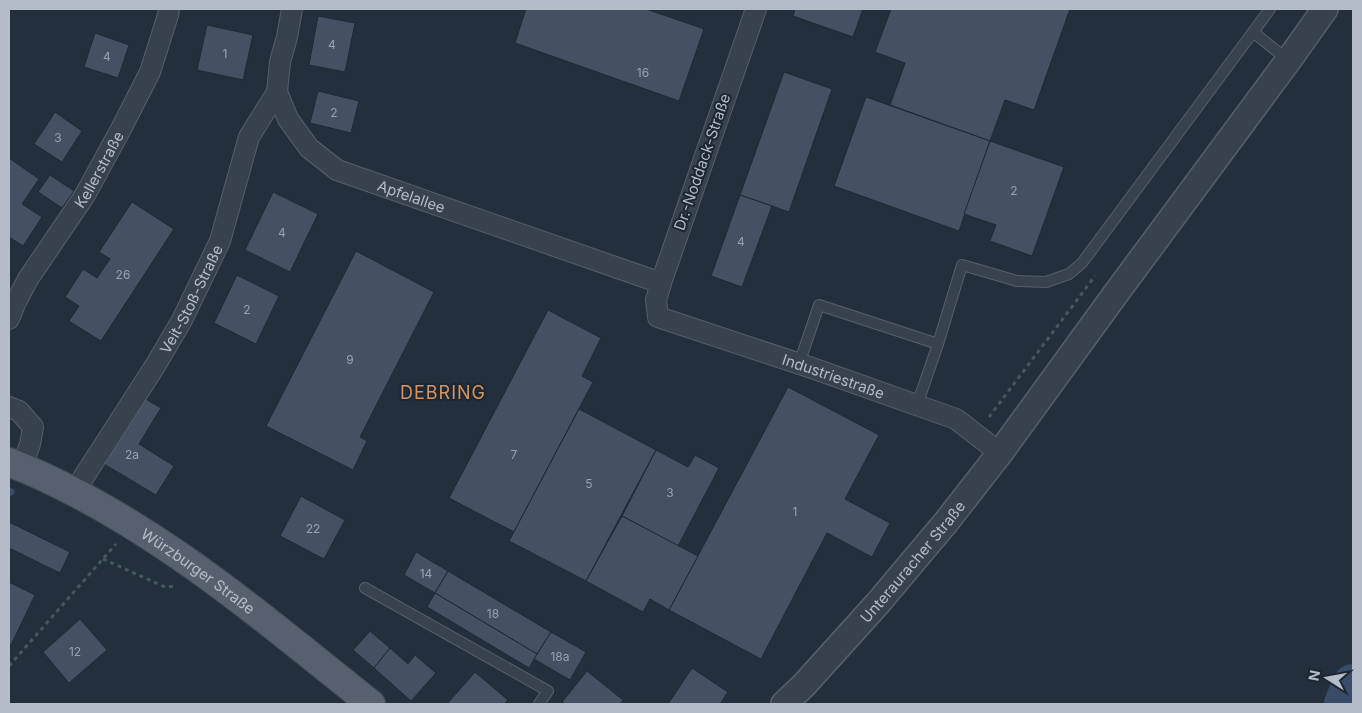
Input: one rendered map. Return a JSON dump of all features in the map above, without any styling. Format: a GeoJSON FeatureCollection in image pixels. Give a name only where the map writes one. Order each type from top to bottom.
{"type":"FeatureCollection","features":[{"type":"Feature","properties":{"kind":"main road","name":"Würzburger Straße"},"geometry":{"type":"LineString","coordinates":[[15,465],[74,492],[132,526],[191,565],[238,598],[371,704]]}},
{"type":"Feature","properties":{"kind":"street","name":"Kellerstraße"},"geometry":{"type":"LineString","coordinates":[[9,319],[28,279],[85,195],[122,127],[150,72],[169,9]]}},
{"type":"Feature","properties":{"kind":"street","name":"Apfelallee"},"geometry":{"type":"LineString","coordinates":[[292,9],[280,62],[278,92],[288,119],[309,148],[337,170],[660,284]]}},
{"type":"Feature","properties":{"kind":"street","name":"Dr.-Noddack-Straße"},"geometry":{"type":"LineString","coordinates":[[658,317],[656,300],[660,284],[756,9]]}},
{"type":"Feature","properties":{"kind":"street","name":"Unterauracher Straße"},"geometry":{"type":"LineString","coordinates":[[784,704],[878,603],[947,521],[1000,453],[1325,9]]}},
{"type":"Feature","properties":{"kind":"street","name":"Veit-Stoß-Straße"},"geometry":{"type":"LineString","coordinates":[[74,492],[156,366],[182,320],[220,240],[249,137],[278,92]]}},
{"type":"Feature","properties":{"kind":"street","name":"Industriestraße"},"geometry":{"type":"LineString","coordinates":[[658,317],[956,419],[1000,453]]}},
{"type":"Feature","properties":{"kind":"street"},"geometry":{"type":"LineString","coordinates":[[9,407],[19,411],[33,427],[30,444],[15,465]]}},
{"type":"Feature","properties":{"kind":"lane"},"geometry":{"type":"LineString","coordinates":[[917,405],[962,265],[1017,281],[1046,282],[1069,274],[1082,263],[1270,9]]}},
{"type":"Feature","properties":{"kind":"lane"},"geometry":{"type":"LineString","coordinates":[[1253,32],[1288,61]]}},
{"type":"Feature","properties":{"kind":"lane"},"geometry":{"type":"LineString","coordinates":[[799,364],[818,305],[938,344]]}},
{"type":"Feature","properties":{"kind":"lane"},"geometry":{"type":"LineString","coordinates":[[365,588],[548,691],[539,704]]}},
{"type":"Feature","properties":{"kind":"path"},"geometry":{"type":"LineString","coordinates":[[9,666],[103,559],[165,587],[176,586],[191,565]]}},
{"type":"Feature","properties":{"kind":"building"},"geometry":{"type":"Polygon","coordinates":[[[526,9],[646,9],[704,29],[679,101],[515,43],[526,9]]]}},
{"type":"Feature","properties":{"kind":"building"},"geometry":{"type":"Polygon","coordinates":[[[795,9],[863,9],[853,37],[793,16],[795,9]]]}},
{"type":"Feature","properties":{"kind":"building"},"geometry":{"type":"Polygon","coordinates":[[[891,9],[1070,9],[1034,110],[1005,100],[990,141],[890,105],[905,63],[875,52],[891,9]]]}},
{"type":"Feature","properties":{"kind":"building"},"geometry":{"type":"Polygon","coordinates":[[[318,16],[355,23],[345,72],[309,65],[318,16]]]}},
{"type":"Feature","properties":{"kind":"building"},"geometry":{"type":"Polygon","coordinates":[[[207,25],[253,35],[243,80],[197,70],[207,25]]]}},
{"type":"Feature","properties":{"kind":"building"},"geometry":{"type":"Polygon","coordinates":[[[95,33],[129,45],[118,78],[84,67],[95,33]]]}},
{"type":"Feature","properties":{"kind":"building"},"geometry":{"type":"Polygon","coordinates":[[[784,72],[832,89],[789,212],[740,195],[784,72]]]}},
{"type":"Feature","properties":{"kind":"building"},"geometry":{"type":"Polygon","coordinates":[[[318,91],[359,101],[351,133],[310,123],[318,91]]]}},
{"type":"Feature","properties":{"kind":"building"},"geometry":{"type":"Polygon","coordinates":[[[866,97],[990,141],[959,231],[834,186],[866,97]]]}},
{"type":"Feature","properties":{"kind":"building"},"geometry":{"type":"Polygon","coordinates":[[[55,112],[82,131],[62,162],[34,144],[55,112]]]}},
{"type":"Feature","properties":{"kind":"building"},"geometry":{"type":"Polygon","coordinates":[[[990,141],[1064,167],[1032,256],[990,241],[996,225],[964,214],[990,141]]]}},
{"type":"Feature","properties":{"kind":"building"},"geometry":{"type":"Polygon","coordinates":[[[9,158],[39,179],[22,204],[42,217],[23,246],[9,237],[9,158]]]}},
{"type":"Feature","properties":{"kind":"building"},"geometry":{"type":"Polygon","coordinates":[[[50,175],[74,191],[62,208],[38,192],[50,175]]]}},
{"type":"Feature","properties":{"kind":"building"},"geometry":{"type":"Polygon","coordinates":[[[273,192],[318,214],[290,272],[245,250],[273,192]]]}},
{"type":"Feature","properties":{"kind":"building"},"geometry":{"type":"Polygon","coordinates":[[[740,195],[772,206],[742,287],[711,276],[740,195]]]}},
{"type":"Feature","properties":{"kind":"building"},"geometry":{"type":"Polygon","coordinates":[[[132,202],[174,229],[101,341],[69,321],[79,306],[65,297],[83,269],[97,278],[110,259],[99,252],[132,202]]]}},
{"type":"Feature","properties":{"kind":"building"},"geometry":{"type":"Polygon","coordinates":[[[356,251],[434,292],[360,437],[367,441],[353,470],[266,426],[356,251]]]}},
{"type":"Feature","properties":{"kind":"building"},"geometry":{"type":"Polygon","coordinates":[[[237,275],[279,296],[256,344],[214,323],[237,275]]]}},
{"type":"Feature","properties":{"kind":"building"},"geometry":{"type":"Polygon","coordinates":[[[548,310],[601,338],[582,376],[593,382],[514,532],[449,498],[548,310]]]}},
{"type":"Feature","properties":{"kind":"building"},"geometry":{"type":"Polygon","coordinates":[[[788,387],[879,435],[845,499],[890,523],[872,557],[827,533],[761,659],[669,610],[788,387]]]}},
{"type":"Feature","properties":{"kind":"building"},"geometry":{"type":"Polygon","coordinates":[[[144,398],[161,408],[139,444],[174,466],[156,495],[104,464],[144,398]]]}},
{"type":"Feature","properties":{"kind":"building"},"geometry":{"type":"Polygon","coordinates":[[[579,409],[656,450],[586,581],[509,541],[579,409]]]}},
{"type":"Feature","properties":{"kind":"building"},"geometry":{"type":"Polygon","coordinates":[[[656,450],[688,467],[695,455],[719,468],[678,546],[622,516],[656,450]]]}},
{"type":"Feature","properties":{"kind":"building"},"geometry":{"type":"Polygon","coordinates":[[[301,496],[345,520],[324,559],[280,536],[301,496]]]}},
{"type":"Feature","properties":{"kind":"building"},"geometry":{"type":"Polygon","coordinates":[[[622,516],[698,556],[669,610],[650,599],[643,612],[586,581],[622,516]]]}},
{"type":"Feature","properties":{"kind":"building"},"geometry":{"type":"Polygon","coordinates":[[[9,522],[70,552],[60,573],[9,548],[9,522]]]}},
{"type":"Feature","properties":{"kind":"building"},"geometry":{"type":"Polygon","coordinates":[[[416,552],[448,571],[435,593],[404,575],[416,552]]]}},
{"type":"Feature","properties":{"kind":"building"},"geometry":{"type":"Polygon","coordinates":[[[448,571],[551,632],[537,654],[435,593],[448,571]]]}},
{"type":"Feature","properties":{"kind":"building"},"geometry":{"type":"Polygon","coordinates":[[[9,582],[35,595],[11,645],[9,643],[9,582]]]}},
{"type":"Feature","properties":{"kind":"building"},"geometry":{"type":"Polygon","coordinates":[[[435,593],[537,654],[529,668],[427,607],[435,593]]]}},
{"type":"Feature","properties":{"kind":"building"},"geometry":{"type":"Polygon","coordinates":[[[80,619],[107,650],[69,683],[43,652],[80,619]]]}},
{"type":"Feature","properties":{"kind":"building"},"geometry":{"type":"Polygon","coordinates":[[[370,631],[390,648],[374,668],[353,650],[370,631]]]}},
{"type":"Feature","properties":{"kind":"building"},"geometry":{"type":"Polygon","coordinates":[[[551,632],[586,652],[570,680],[534,659],[551,632]]]}},
{"type":"Feature","properties":{"kind":"building"},"geometry":{"type":"Polygon","coordinates":[[[390,648],[408,664],[415,655],[436,673],[411,701],[374,668],[390,648]]]}},
{"type":"Feature","properties":{"kind":"building"},"geometry":{"type":"Polygon","coordinates":[[[692,668],[728,692],[720,704],[668,704],[692,668]]]}},
{"type":"Feature","properties":{"kind":"building"},"geometry":{"type":"Polygon","coordinates":[[[587,671],[623,700],[620,704],[565,704],[562,702],[587,671]]]}},
{"type":"Feature","properties":{"kind":"building"},"geometry":{"type":"Polygon","coordinates":[[[475,672],[508,700],[504,704],[447,704],[475,672]]]}},
{"type":"Feature","properties":{"kind":"waterway"},"geometry":{"type":"LineString","coordinates":[[1345,704],[1353,685]]}},
{"type":"Feature","properties":{"kind":"district","name":"DEBRING"},"geometry":{"type":"Point","coordinates":[443,392]}}]}
